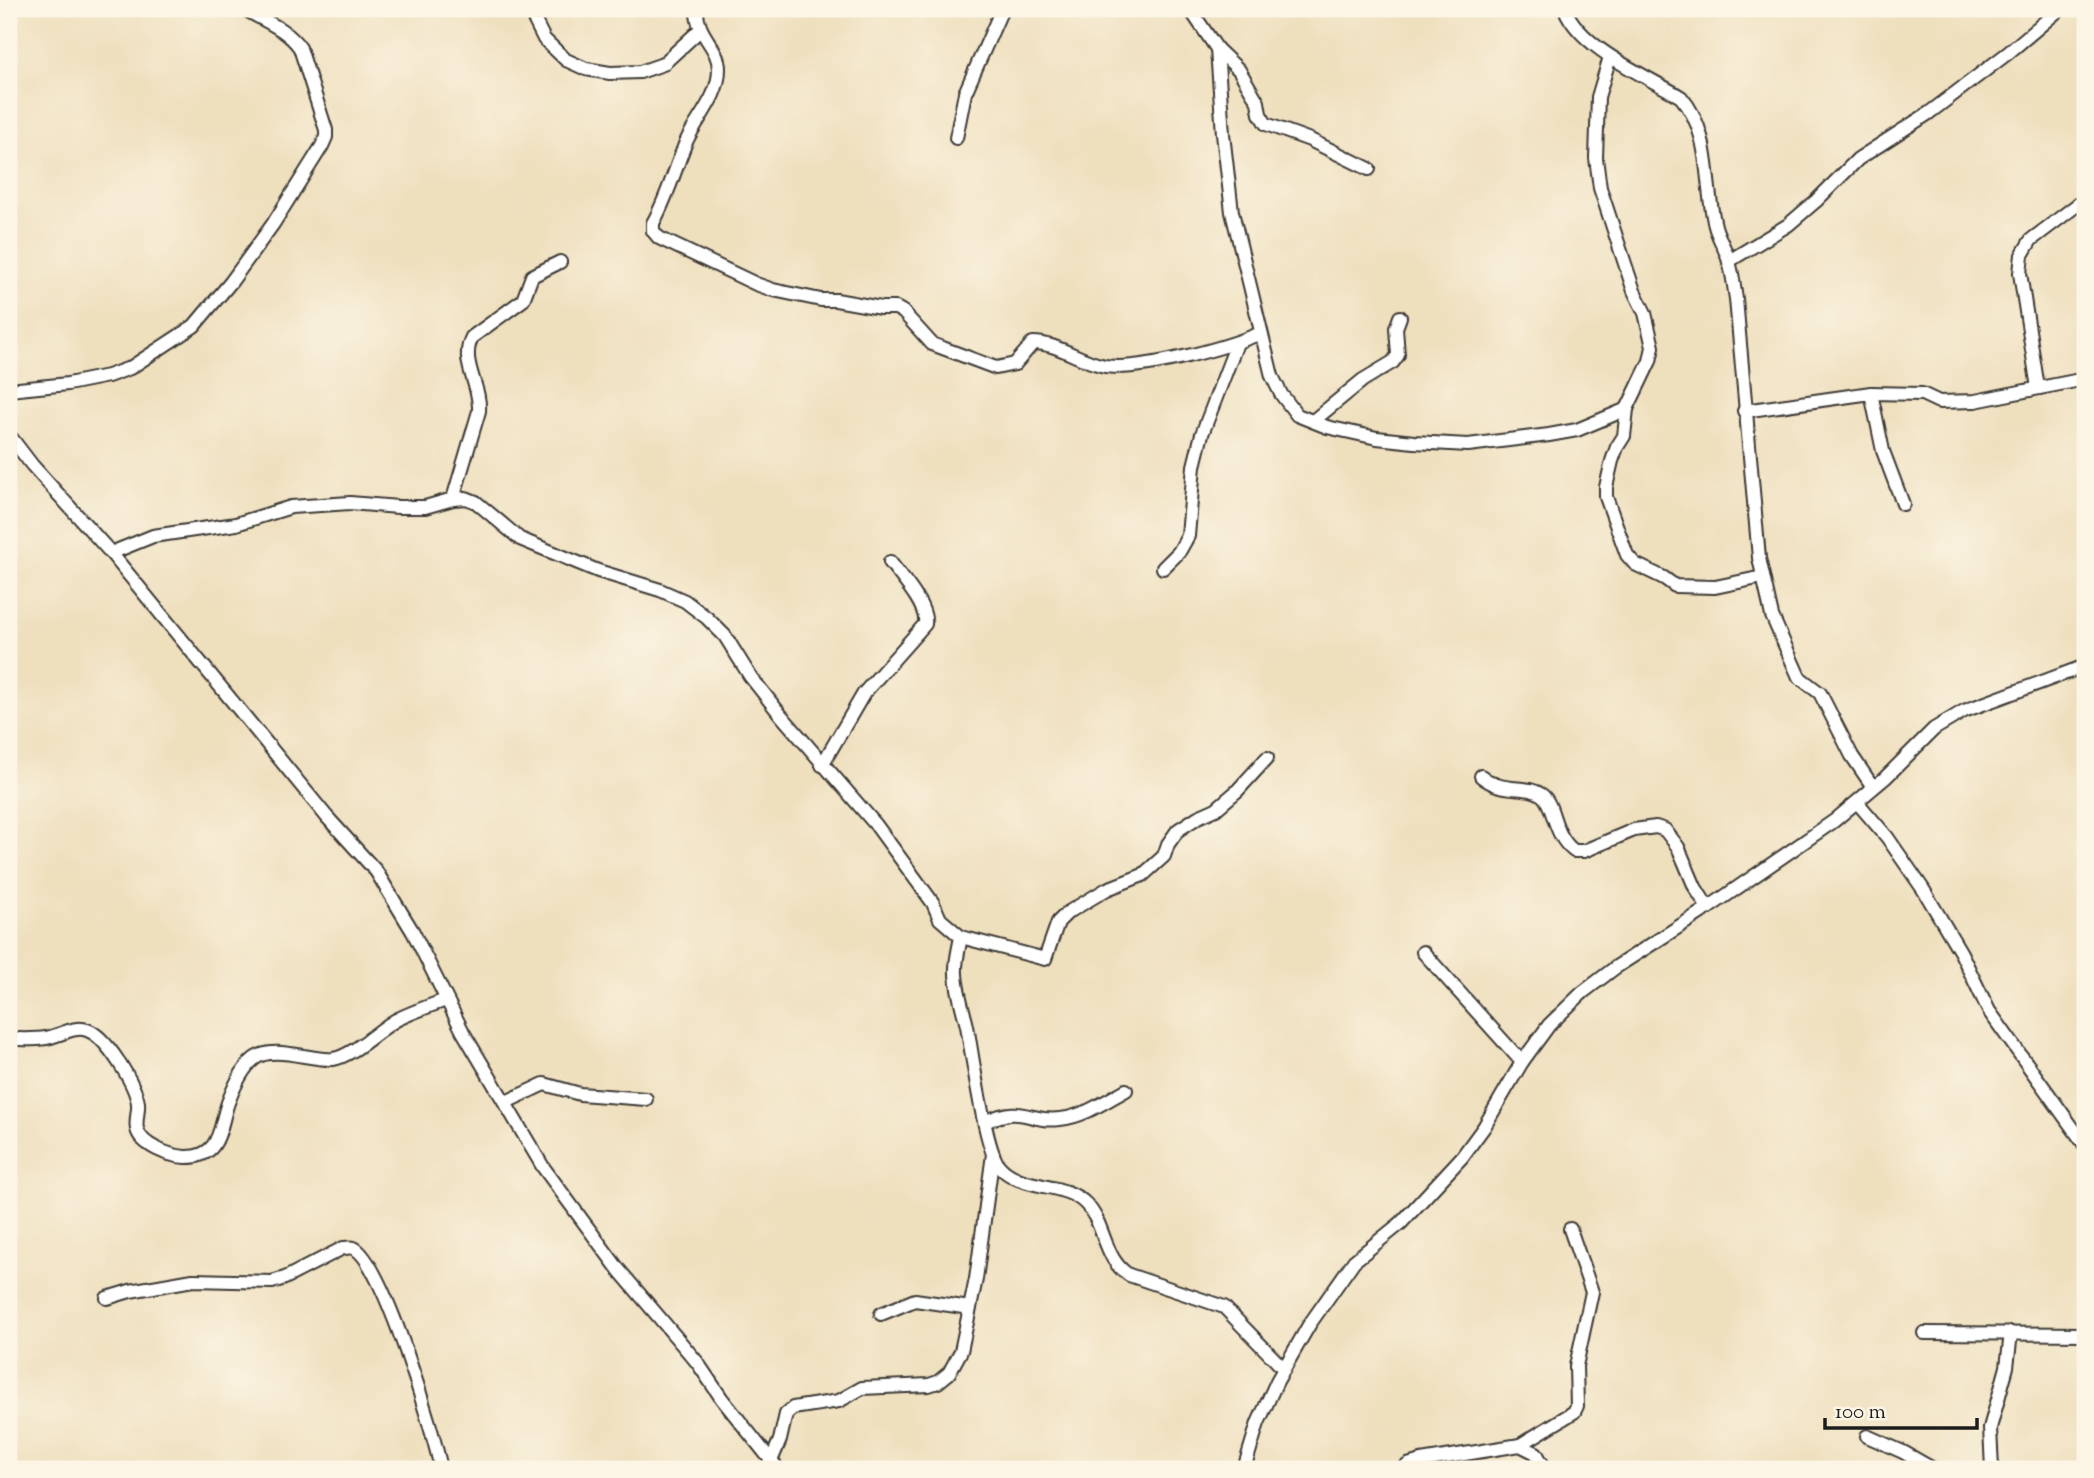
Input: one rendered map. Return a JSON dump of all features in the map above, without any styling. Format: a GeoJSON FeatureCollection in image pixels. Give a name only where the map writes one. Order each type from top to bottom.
{"type":"FeatureCollection","features":[{"type":"Feature","properties":{"kind":"street"},"geometry":{"type":"LineString","coordinates":[[9,390],[68,384],[108,376],[130,368],[194,326],[273,224],[322,146],[326,130],[300,48],[281,29],[245,9]]}},
{"type":"Feature","properties":{"kind":"street"},"geometry":{"type":"LineString","coordinates":[[529,9],[544,39],[566,60],[586,69],[610,73],[640,72],[663,64],[700,30]]}},
{"type":"Feature","properties":{"kind":"street"},"geometry":{"type":"LineString","coordinates":[[697,9],[700,30],[720,65],[718,83],[711,100],[696,122],[653,223],[653,231],[659,238],[774,290],[821,300],[896,308],[903,312],[932,344],[996,368],[1015,364],[1033,343],[1044,344],[1111,368],[1137,365],[1237,343],[1261,333]]}},
{"type":"Feature","properties":{"kind":"street"},"geometry":{"type":"LineString","coordinates":[[956,138],[965,93],[1002,9]]}},
{"type":"Feature","properties":{"kind":"street"},"geometry":{"type":"LineString","coordinates":[[1191,9],[1217,50],[1240,70],[1258,102],[1260,114],[1266,124],[1310,140],[1368,169]]}},
{"type":"Feature","properties":{"kind":"street"},"geometry":{"type":"LineString","coordinates":[[1564,9],[1570,23],[1610,57],[1681,97],[1689,106],[1706,155],[1715,227],[1729,261],[1736,299],[1754,509],[1763,577],[1772,616],[1799,677],[1820,693],[1852,756],[1873,787]]}},
{"type":"Feature","properties":{"kind":"street"},"geometry":{"type":"LineString","coordinates":[[1729,261],[1788,225],[1858,159],[1929,113],[2008,53],[2060,9]]}},
{"type":"Feature","properties":{"kind":"street"},"geometry":{"type":"LineString","coordinates":[[1217,50],[1232,212],[1272,376],[1281,394],[1297,415],[1377,438],[1468,445],[1577,430],[1627,410]]}},
{"type":"Feature","properties":{"kind":"street"},"geometry":{"type":"LineString","coordinates":[[1610,57],[1598,97],[1596,158],[1600,188],[1634,291],[1645,313],[1653,347],[1650,361],[1627,410],[1624,436],[1617,447],[1606,487],[1606,497],[1627,555],[1635,564],[1675,586],[1715,587],[1763,577]]}},
{"type":"Feature","properties":{"kind":"street"},"geometry":{"type":"LineString","coordinates":[[2038,388],[2020,273],[2022,255],[2031,240],[2085,199]]}},
{"type":"Feature","properties":{"kind":"street"},"geometry":{"type":"LineString","coordinates":[[453,499],[479,411],[480,400],[468,362],[468,345],[472,337],[523,300],[532,276],[560,262]]}},
{"type":"Feature","properties":{"kind":"street"},"geometry":{"type":"LineString","coordinates":[[1313,421],[1363,380],[1393,362],[1398,355],[1396,328],[1400,317]]}},
{"type":"Feature","properties":{"kind":"street"},"geometry":{"type":"LineString","coordinates":[[1163,568],[1180,552],[1188,536],[1194,466],[1199,444],[1237,343]]}},
{"type":"Feature","properties":{"kind":"street"},"geometry":{"type":"LineString","coordinates":[[1744,411],[1871,393],[1922,394],[1933,400],[1975,401],[2085,379]]}},
{"type":"Feature","properties":{"kind":"street"},"geometry":{"type":"LineString","coordinates":[[1871,393],[1883,452],[1903,504]]}},
{"type":"Feature","properties":{"kind":"street"},"geometry":{"type":"LineString","coordinates":[[9,435],[111,553],[327,817],[376,871],[413,932],[446,1000],[543,1167],[628,1281],[697,1362],[722,1399],[775,1465]]}},
{"type":"Feature","properties":{"kind":"street"},"geometry":{"type":"LineString","coordinates":[[111,553],[153,536],[236,524],[291,507],[349,503],[425,507],[466,498],[476,502],[520,539],[586,566],[660,590],[685,601],[707,618],[724,636],[750,676],[822,765],[876,825],[933,903],[940,919],[961,937],[1045,960],[1058,922],[1067,913],[1107,889],[1143,875],[1164,856],[1168,844],[1178,830],[1216,809],[1237,791],[1267,758]]}},
{"type":"Feature","properties":{"kind":"street"},"geometry":{"type":"LineString","coordinates":[[822,765],[864,693],[925,624],[923,607],[890,562]]}},
{"type":"Feature","properties":{"kind":"street"},"geometry":{"type":"LineString","coordinates":[[1244,1469],[1258,1423],[1283,1369],[1309,1325],[1354,1261],[1401,1223],[1462,1157],[1484,1127],[1522,1062],[1549,1026],[1582,993],[1616,967],[1708,908],[1834,821],[1934,729],[1964,711],[2085,666]]}},
{"type":"Feature","properties":{"kind":"street"},"geometry":{"type":"LineString","coordinates":[[1481,776],[1490,784],[1501,788],[1541,794],[1560,836],[1574,850],[1584,851],[1634,830],[1656,827],[1665,830],[1678,847],[1695,887],[1708,908]]}},
{"type":"Feature","properties":{"kind":"street"},"geometry":{"type":"LineString","coordinates":[[1857,802],[1887,837],[1923,889],[1961,953],[1989,1011],[2085,1145]]}},
{"type":"Feature","properties":{"kind":"street"},"geometry":{"type":"LineString","coordinates":[[961,937],[956,973],[985,1122],[998,1165],[1023,1180],[1063,1191],[1085,1203],[1095,1216],[1119,1269],[1129,1275],[1224,1307],[1283,1369]]}},
{"type":"Feature","properties":{"kind":"street"},"geometry":{"type":"LineString","coordinates":[[1423,952],[1522,1062]]}},
{"type":"Feature","properties":{"kind":"street"},"geometry":{"type":"LineString","coordinates":[[9,1039],[47,1038],[78,1028],[95,1034],[119,1062],[132,1086],[138,1102],[138,1133],[146,1142],[166,1153],[185,1157],[198,1156],[216,1143],[222,1130],[228,1102],[254,1059],[266,1054],[284,1053],[336,1059],[397,1020],[446,1000]]}},
{"type":"Feature","properties":{"kind":"street"},"geometry":{"type":"LineString","coordinates":[[506,1102],[544,1084],[580,1094],[646,1099]]}},
{"type":"Feature","properties":{"kind":"street"},"geometry":{"type":"LineString","coordinates":[[985,1122],[1002,1113],[1014,1111],[1046,1120],[1063,1119],[1083,1113],[1126,1090]]}},
{"type":"Feature","properties":{"kind":"street"},"geometry":{"type":"LineString","coordinates":[[775,1465],[786,1415],[793,1408],[839,1401],[862,1388],[929,1385],[949,1373],[961,1351],[970,1308],[993,1154]]}},
{"type":"Feature","properties":{"kind":"street"},"geometry":{"type":"LineString","coordinates":[[1403,1469],[1421,1461],[1520,1445],[1574,1412],[1577,1406],[1576,1366],[1592,1292],[1570,1229]]}},
{"type":"Feature","properties":{"kind":"street"},"geometry":{"type":"LineString","coordinates":[[107,1298],[130,1291],[193,1280],[272,1282],[343,1248],[358,1251],[372,1272],[404,1342],[441,1469]]}},
{"type":"Feature","properties":{"kind":"street"},"geometry":{"type":"LineString","coordinates":[[881,1314],[915,1300],[970,1308]]}},
{"type":"Feature","properties":{"kind":"street"},"geometry":{"type":"LineString","coordinates":[[1924,1333],[2085,1334]]}},
{"type":"Feature","properties":{"kind":"street"},"geometry":{"type":"LineString","coordinates":[[1992,1469],[1990,1428],[2007,1367],[2011,1333]]}},
{"type":"Feature","properties":{"kind":"street"},"geometry":{"type":"LineString","coordinates":[[1867,1436],[1933,1469]]}},
{"type":"Feature","properties":{"kind":"street"},"geometry":{"type":"LineString","coordinates":[[1520,1445],[1535,1453],[1545,1469]]}}]}
